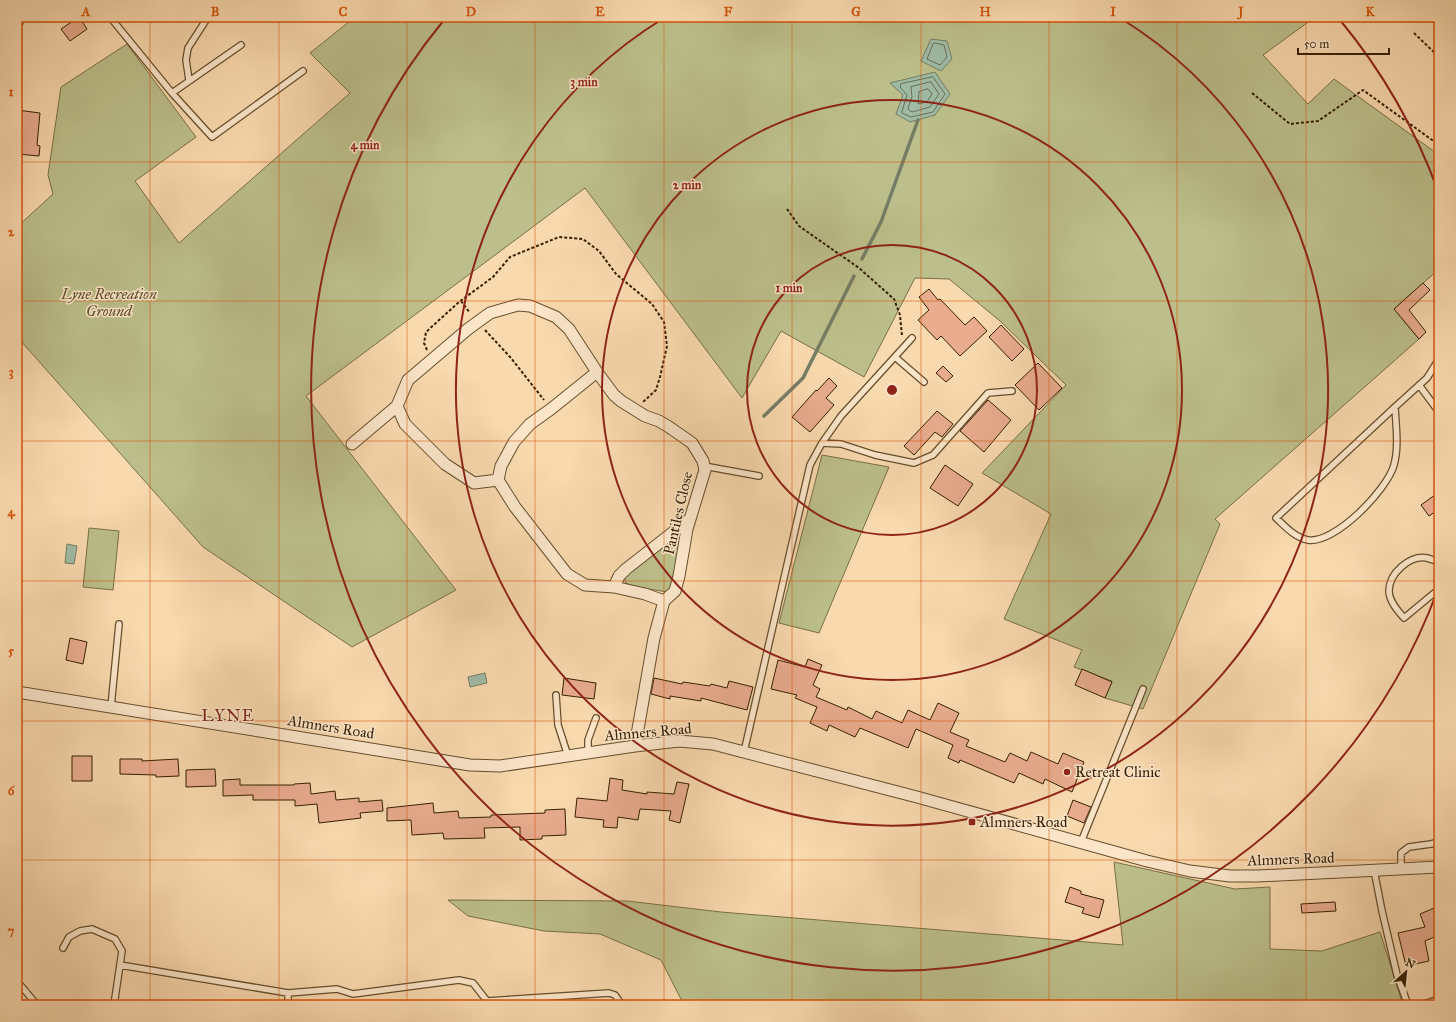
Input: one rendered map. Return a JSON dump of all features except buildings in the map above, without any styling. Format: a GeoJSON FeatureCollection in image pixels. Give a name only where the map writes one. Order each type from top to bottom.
{"type":"FeatureCollection","features":[{"type":"Feature","properties":{"kind":"street","name":"Pantiles Close"},"geometry":{"type":"LineString","coordinates":[[397,406],[408,380],[468,329],[490,313],[518,305],[530,306],[556,317],[569,329],[614,395],[638,412],[669,427],[692,443],[703,460],[705,470],[690,519],[680,576],[675,591],[664,601],[654,638],[635,746]]}},
{"type":"Feature","properties":{"kind":"street"},"geometry":{"type":"LineString","coordinates":[[597,372],[530,424],[514,442],[501,466],[498,480],[515,507],[567,574],[585,585],[614,588],[646,594],[664,601]]}},
{"type":"Feature","properties":{"kind":"street"},"geometry":{"type":"LineString","coordinates":[[352,444],[397,406],[405,424],[445,464],[474,484],[498,480]]}},
{"type":"Feature","properties":{"kind":"street"},"geometry":{"type":"LineString","coordinates":[[614,588],[619,576],[626,569],[690,519]]}},
{"type":"Feature","properties":{"kind":"street","name":"Almners Road"},"geometry":{"type":"LineString","coordinates":[[17,692],[470,765],[500,766],[679,741],[713,744],[910,795],[1147,861],[1205,874],[1258,876],[1439,867]]}},
{"type":"Feature","properties":{"kind":"lane"},"geometry":{"type":"LineString","coordinates":[[110,17],[172,93],[212,137],[303,71]]}},
{"type":"Feature","properties":{"kind":"lane"},"geometry":{"type":"LineString","coordinates":[[189,80],[186,60],[188,48],[208,17]]}},
{"type":"Feature","properties":{"kind":"lane"},"geometry":{"type":"LineString","coordinates":[[172,93],[241,45]]}},
{"type":"Feature","properties":{"kind":"lane"},"geometry":{"type":"LineString","coordinates":[[744,752],[810,465],[822,443],[841,416],[912,338]]}},
{"type":"Feature","properties":{"kind":"lane"},"geometry":{"type":"LineString","coordinates":[[895,357],[924,382]]}},
{"type":"Feature","properties":{"kind":"lane"},"geometry":{"type":"LineString","coordinates":[[1395,407],[1396,427],[1394,465],[1386,483],[1358,514],[1330,535],[1313,540],[1306,540],[1291,532],[1276,518],[1395,407],[1427,378],[1439,359]]}},
{"type":"Feature","properties":{"kind":"lane"},"geometry":{"type":"LineString","coordinates":[[1419,385],[1439,412]]}},
{"type":"Feature","properties":{"kind":"lane"},"geometry":{"type":"LineString","coordinates":[[822,443],[841,444],[875,455],[914,463],[933,455],[988,393],[1012,391]]}},
{"type":"Feature","properties":{"kind":"lane"},"geometry":{"type":"LineString","coordinates":[[704,466],[759,476]]}},
{"type":"Feature","properties":{"kind":"lane"},"geometry":{"type":"LineString","coordinates":[[1439,562],[1427,558],[1414,560],[1407,563],[1394,574],[1388,592],[1395,608],[1404,618],[1439,589]]}},
{"type":"Feature","properties":{"kind":"lane"},"geometry":{"type":"LineString","coordinates":[[111,707],[119,624]]}},
{"type":"Feature","properties":{"kind":"lane"},"geometry":{"type":"LineString","coordinates":[[1081,842],[1143,689]]}},
{"type":"Feature","properties":{"kind":"lane"},"geometry":{"type":"LineString","coordinates":[[556,695],[558,725],[568,756]]}},
{"type":"Feature","properties":{"kind":"lane"},"geometry":{"type":"LineString","coordinates":[[588,753],[588,740],[596,718]]}},
{"type":"Feature","properties":{"kind":"lane"},"geometry":{"type":"LineString","coordinates":[[1401,869],[1401,853],[1409,847],[1439,842]]}},
{"type":"Feature","properties":{"kind":"lane"},"geometry":{"type":"LineString","coordinates":[[1374,870],[1397,975],[1408,1005]]}},
{"type":"Feature","properties":{"kind":"lane"},"geometry":{"type":"LineString","coordinates":[[63,948],[69,937],[80,931],[92,929],[115,939],[122,952],[114,1005]]}},
{"type":"Feature","properties":{"kind":"lane"},"geometry":{"type":"LineString","coordinates":[[120,965],[288,993],[337,989],[353,994],[459,980],[473,982],[486,1003],[609,993],[615,995],[622,1005]]}},
{"type":"Feature","properties":{"kind":"lane"},"geometry":{"type":"LineString","coordinates":[[17,981],[37,1005]]}},
{"type":"Feature","properties":{"kind":"lane"},"geometry":{"type":"LineString","coordinates":[[288,993],[288,1005]]}},
{"type":"Feature","properties":{"kind":"lane"},"geometry":{"type":"LineString","coordinates":[[1421,1005],[1439,999]]}},
{"type":"Feature","properties":{"kind":"path"},"geometry":{"type":"LineString","coordinates":[[1414,33],[1439,57]]}},
{"type":"Feature","properties":{"kind":"path"},"geometry":{"type":"LineString","coordinates":[[1252,93],[1290,124],[1318,121],[1363,90],[1439,145]]}},
{"type":"Feature","properties":{"kind":"path"},"geometry":{"type":"LineString","coordinates":[[787,209],[798,226],[859,268],[894,300],[900,315],[904,347]]}},
{"type":"Feature","properties":{"kind":"path"},"geometry":{"type":"LineString","coordinates":[[434,359],[424,343],[426,332],[461,301],[493,277],[510,257],[559,237],[583,239],[599,251],[616,274],[652,304],[664,322],[667,346],[660,377],[656,390],[643,403],[638,412]]}},
{"type":"Feature","properties":{"kind":"path"},"geometry":{"type":"LineString","coordinates":[[461,301],[478,323],[511,358],[551,409]]}},
{"type":"Feature","properties":{"kind":"green space","name":"Lyne Recreation Ground"},"geometry":{"type":"Polygon","coordinates":[[[355,17],[1315,17],[1263,55],[1308,104],[1334,79],[1439,155],[1439,269],[1394,309],[1419,339],[1215,519],[1220,524],[1143,709],[1105,698],[1112,681],[1074,667],[1082,650],[1004,619],[1051,514],[982,473],[1066,385],[1000,321],[949,279],[915,278],[864,377],[781,331],[742,398],[585,188],[306,396],[456,590],[352,647],[203,547],[20,340],[17,332],[17,227],[53,194],[48,175],[61,87],[127,44],[196,137],[135,181],[179,243],[350,93],[310,53],[355,17]],[[890,83],[904,95],[896,114],[935,115],[890,83]]]}},
{"type":"Feature","properties":{"kind":"green space"},"geometry":{"type":"Polygon","coordinates":[[[822,455],[889,467],[819,633],[779,623],[822,455]]]}},
{"type":"Feature","properties":{"kind":"green space"},"geometry":{"type":"Polygon","coordinates":[[[89,528],[119,531],[113,590],[83,587],[89,528]]]}},
{"type":"Feature","properties":{"kind":"green space"},"geometry":{"type":"Polygon","coordinates":[[[681,530],[672,586],[667,592],[631,586],[625,582],[627,575],[681,530]]]}},
{"type":"Feature","properties":{"kind":"green space"},"geometry":{"type":"Polygon","coordinates":[[[1114,862],[1235,889],[1270,887],[1270,949],[1322,951],[1380,932],[1403,1005],[684,1005],[661,960],[600,934],[544,931],[468,916],[448,900],[627,901],[721,912],[1123,945],[1114,862]]]}},
{"type":"Feature","properties":{"kind":"water"},"geometry":{"type":"Polygon","coordinates":[[[931,39],[947,41],[952,59],[941,71],[921,61],[931,39]]]}},
{"type":"Feature","properties":{"kind":"water"},"geometry":{"type":"Polygon","coordinates":[[[935,72],[950,94],[935,115],[910,122],[896,114],[903,95],[890,83],[935,72]]]}},
{"type":"Feature","properties":{"kind":"water"},"geometry":{"type":"Polygon","coordinates":[[[67,544],[77,546],[74,564],[65,563],[67,544]]]}},
{"type":"Feature","properties":{"kind":"water"},"geometry":{"type":"Polygon","coordinates":[[[485,673],[487,683],[470,687],[468,677],[485,673]]]}},
{"type":"Feature","properties":{"kind":"waterway"},"geometry":{"type":"LineString","coordinates":[[862,259],[881,222],[918,120]]}},
{"type":"Feature","properties":{"kind":"waterway"},"geometry":{"type":"LineString","coordinates":[[764,416],[803,378],[854,276]]}},
{"type":"Feature","properties":{"kind":"place","name":"Retreat Clinic"},"geometry":{"type":"Point","coordinates":[1067,772]}},
{"type":"Feature","properties":{"kind":"place","name":"Almners Road"},"geometry":{"type":"Point","coordinates":[972,822]}},
{"type":"Feature","properties":{"kind":"district","name":"LYNE"},"geometry":{"type":"Point","coordinates":[228,715]}}]}
